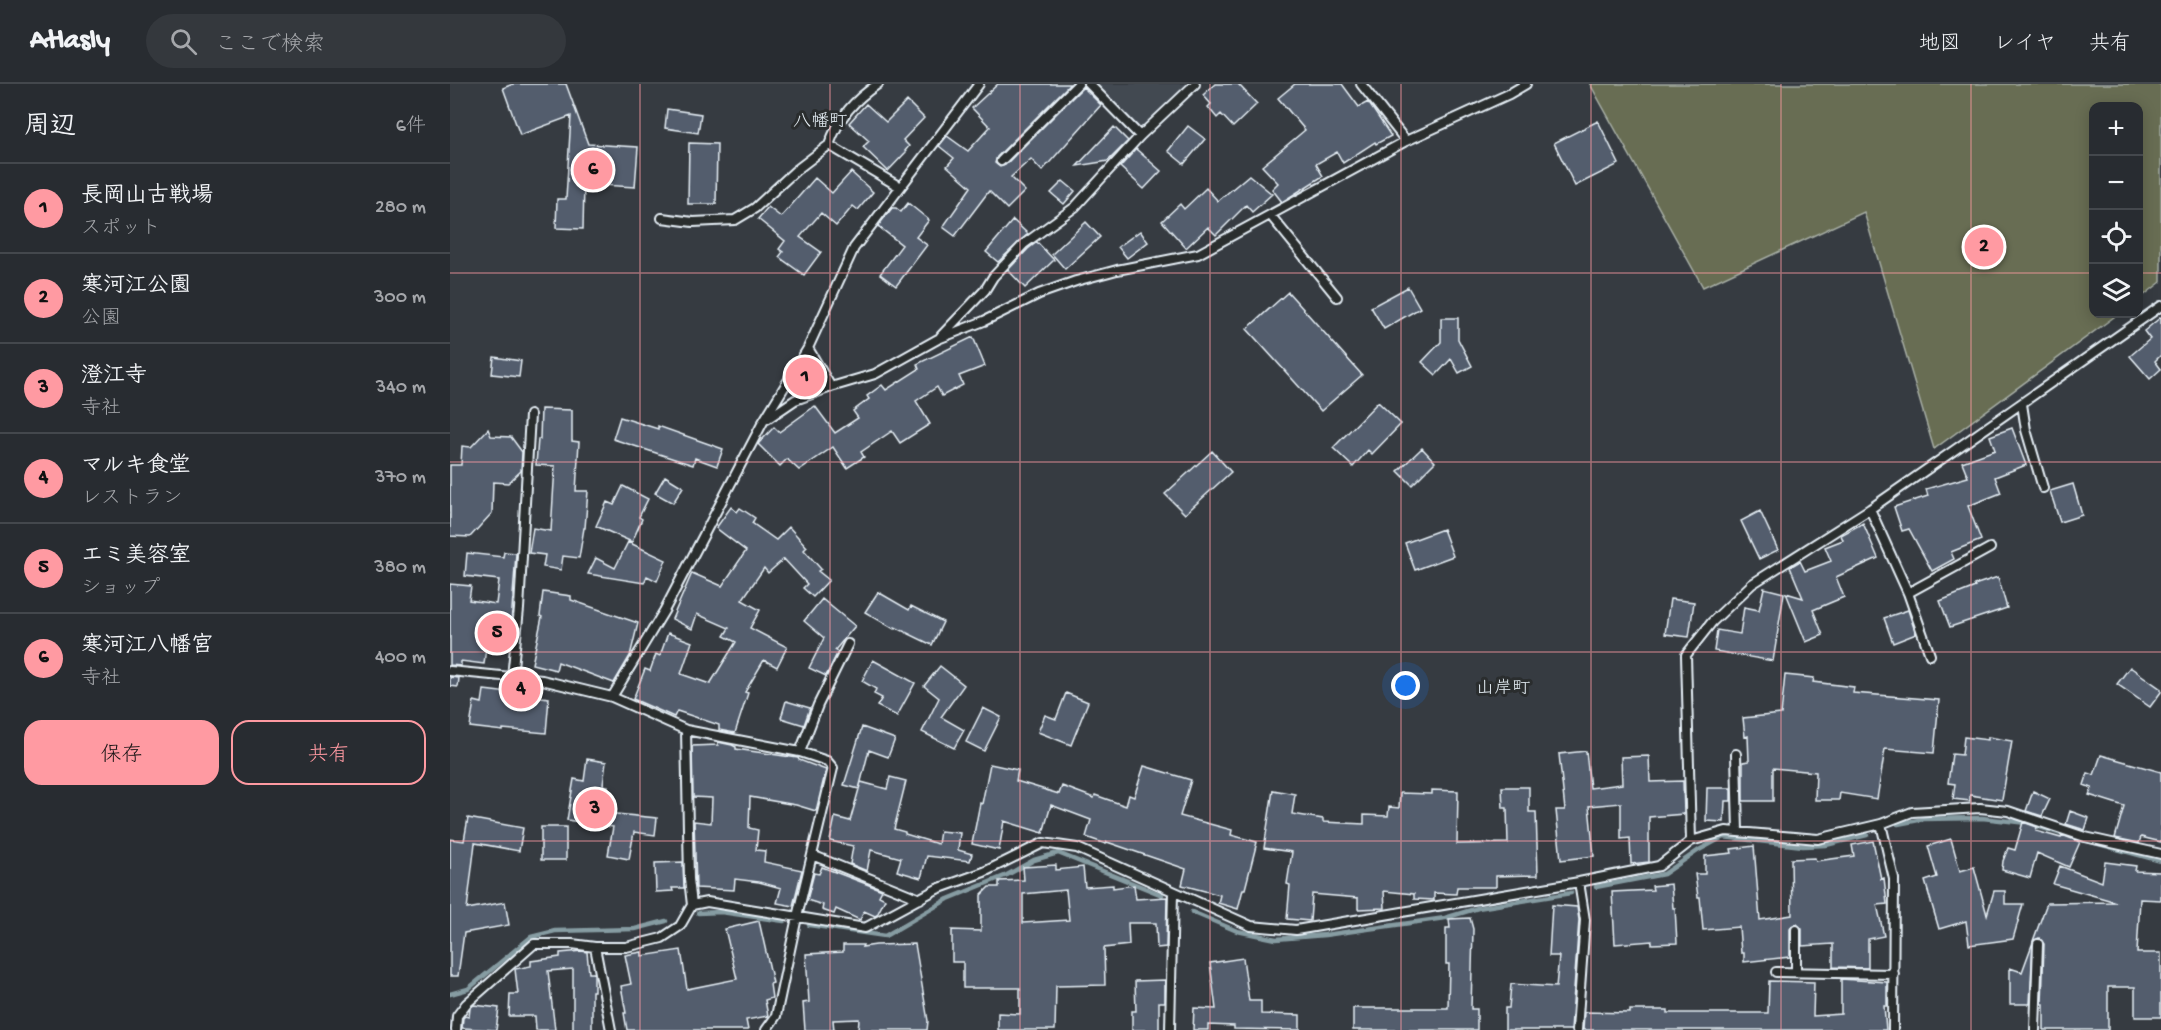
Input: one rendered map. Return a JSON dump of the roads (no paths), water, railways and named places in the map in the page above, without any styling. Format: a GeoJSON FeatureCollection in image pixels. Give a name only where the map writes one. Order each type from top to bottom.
{"type":"FeatureCollection","features":[{"type":"Feature","properties":{"kind":"lane"},"geometry":{"type":"LineString","coordinates":[[662,218],[693,222],[735,220],[755,208],[795,171],[829,145],[844,113],[862,95],[878,84]]}},
{"type":"Feature","properties":{"kind":"lane"},"geometry":{"type":"LineString","coordinates":[[612,697],[664,611],[763,422],[808,348],[854,248],[979,84]]}},
{"type":"Feature","properties":{"kind":"lane"},"geometry":{"type":"LineString","coordinates":[[1001,161],[1078,84]]}},
{"type":"Feature","properties":{"kind":"lane"},"geometry":{"type":"LineString","coordinates":[[1089,84],[1140,136]]}},
{"type":"Feature","properties":{"kind":"lane"},"geometry":{"type":"LineString","coordinates":[[938,339],[985,290],[993,277],[1024,244],[1075,207],[1140,136],[1195,84]]}},
{"type":"Feature","properties":{"kind":"lane"},"geometry":{"type":"LineString","coordinates":[[1361,84],[1406,141]]}},
{"type":"Feature","properties":{"kind":"lane"},"geometry":{"type":"LineString","coordinates":[[763,422],[795,400],[875,374],[938,339],[984,321],[1039,294],[1076,281],[1198,254],[1272,216],[1406,141],[1526,84]]}},
{"type":"Feature","properties":{"kind":"lane"},"geometry":{"type":"LineString","coordinates":[[829,145],[900,187]]}},
{"type":"Feature","properties":{"kind":"lane"},"geometry":{"type":"LineString","coordinates":[[1272,216],[1337,297]]}},
{"type":"Feature","properties":{"kind":"lane"},"geometry":{"type":"LineString","coordinates":[[1691,842],[1686,655],[1712,622],[1752,584],[1870,509],[2161,306]]}},
{"type":"Feature","properties":{"kind":"lane"},"geometry":{"type":"LineString","coordinates":[[808,348],[831,387]]}},
{"type":"Feature","properties":{"kind":"lane"},"geometry":{"type":"LineString","coordinates":[[2022,404],[2026,430],[2043,488]]}},
{"type":"Feature","properties":{"kind":"lane"},"geometry":{"type":"LineString","coordinates":[[512,677],[520,587],[530,415]]}},
{"type":"Feature","properties":{"kind":"lane"},"geometry":{"type":"LineString","coordinates":[[1870,509],[1908,593],[1930,655]]}},
{"type":"Feature","properties":{"kind":"lane"},"geometry":{"type":"LineString","coordinates":[[1908,593],[1990,548]]}},
{"type":"Feature","properties":{"kind":"lane"},"geometry":{"type":"LineString","coordinates":[[800,752],[818,705],[848,644]]}},
{"type":"Feature","properties":{"kind":"lane"},"geometry":{"type":"LineString","coordinates":[[450,671],[542,681],[612,697],[686,730],[800,752],[827,761],[833,768],[776,1016],[766,1030]]}},
{"type":"Feature","properties":{"kind":"lane"},"geometry":{"type":"LineString","coordinates":[[456,1030],[457,1016],[466,1004],[534,944],[627,946],[662,938],[680,926],[692,905],[689,879],[686,730]]}},
{"type":"Feature","properties":{"kind":"lane"},"geometry":{"type":"LineString","coordinates":[[1737,754],[1738,832]]}},
{"type":"Feature","properties":{"kind":"lane"},"geometry":{"type":"LineString","coordinates":[[692,905],[707,902],[865,928],[938,889],[984,872],[1043,843],[1077,848],[1251,926],[1296,930],[1579,882],[1659,866],[1691,842],[1726,831],[1818,838],[1881,824],[1912,812],[1980,808],[2008,811],[2085,837],[2161,854]]}},
{"type":"Feature","properties":{"kind":"lane"},"geometry":{"type":"LineString","coordinates":[[1881,824],[1894,879],[1893,1030]]}},
{"type":"Feature","properties":{"kind":"lane"},"geometry":{"type":"LineString","coordinates":[[812,855],[920,898]]}},
{"type":"Feature","properties":{"kind":"lane"},"geometry":{"type":"LineString","coordinates":[[1577,1030],[1586,920],[1579,882]]}},
{"type":"Feature","properties":{"kind":"lane"},"geometry":{"type":"LineString","coordinates":[[1170,1030],[1173,892]]}},
{"type":"Feature","properties":{"kind":"lane"},"geometry":{"type":"LineString","coordinates":[[1796,930],[1796,972]]}},
{"type":"Feature","properties":{"kind":"lane"},"geometry":{"type":"LineString","coordinates":[[2035,1030],[2038,944]]}},
{"type":"Feature","properties":{"kind":"lane"},"geometry":{"type":"LineString","coordinates":[[595,947],[611,1030]]}},
{"type":"Feature","properties":{"kind":"lane"},"geometry":{"type":"LineString","coordinates":[[1776,972],[1894,974]]}},
{"type":"Feature","properties":{"kind":"waterway"},"geometry":{"type":"LineString","coordinates":[[1898,824],[1924,819],[1982,818],[2027,823],[2161,861]]}},
{"type":"Feature","properties":{"kind":"waterway"},"geometry":{"type":"LineString","coordinates":[[1596,887],[1664,874],[1723,837],[1803,846],[1826,845],[1867,835]]}},
{"type":"Feature","properties":{"kind":"waterway"},"geometry":{"type":"LineString","coordinates":[[809,925],[885,936],[948,899],[1007,875],[1034,860],[1058,853],[1162,895]]}},
{"type":"Feature","properties":{"kind":"waterway"},"geometry":{"type":"LineString","coordinates":[[1192,912],[1237,931],[1276,939],[1325,935],[1445,918],[1478,908],[1571,893]]}},
{"type":"Feature","properties":{"kind":"waterway"},"geometry":{"type":"LineString","coordinates":[[698,913],[721,912],[784,921]]}},
{"type":"Feature","properties":{"kind":"waterway"},"geometry":{"type":"LineString","coordinates":[[450,994],[468,989],[531,937],[555,931],[635,929],[666,921]]}},
{"type":"Feature","properties":{"kind":"place","name":"寒河江八幡宮"},"geometry":{"type":"Point","coordinates":[593,170]}},
{"type":"Feature","properties":{"kind":"place","name":"寒河江公園"},"geometry":{"type":"Point","coordinates":[1984,247]}},
{"type":"Feature","properties":{"kind":"place","name":"長岡山古戦場"},"geometry":{"type":"Point","coordinates":[805,377]}},
{"type":"Feature","properties":{"kind":"place","name":"エミ美容室"},"geometry":{"type":"Point","coordinates":[497,633]}},
{"type":"Feature","properties":{"kind":"place","name":"マルキ食堂"},"geometry":{"type":"Point","coordinates":[521,689]}},
{"type":"Feature","properties":{"kind":"place","name":"澄江寺"},"geometry":{"type":"Point","coordinates":[595,809]}},
{"type":"Feature","properties":{"kind":"district","name":"八幡町"},"geometry":{"type":"Point","coordinates":[820,120]}},
{"type":"Feature","properties":{"kind":"district","name":"山岸町"},"geometry":{"type":"Point","coordinates":[1503,687]}}]}
